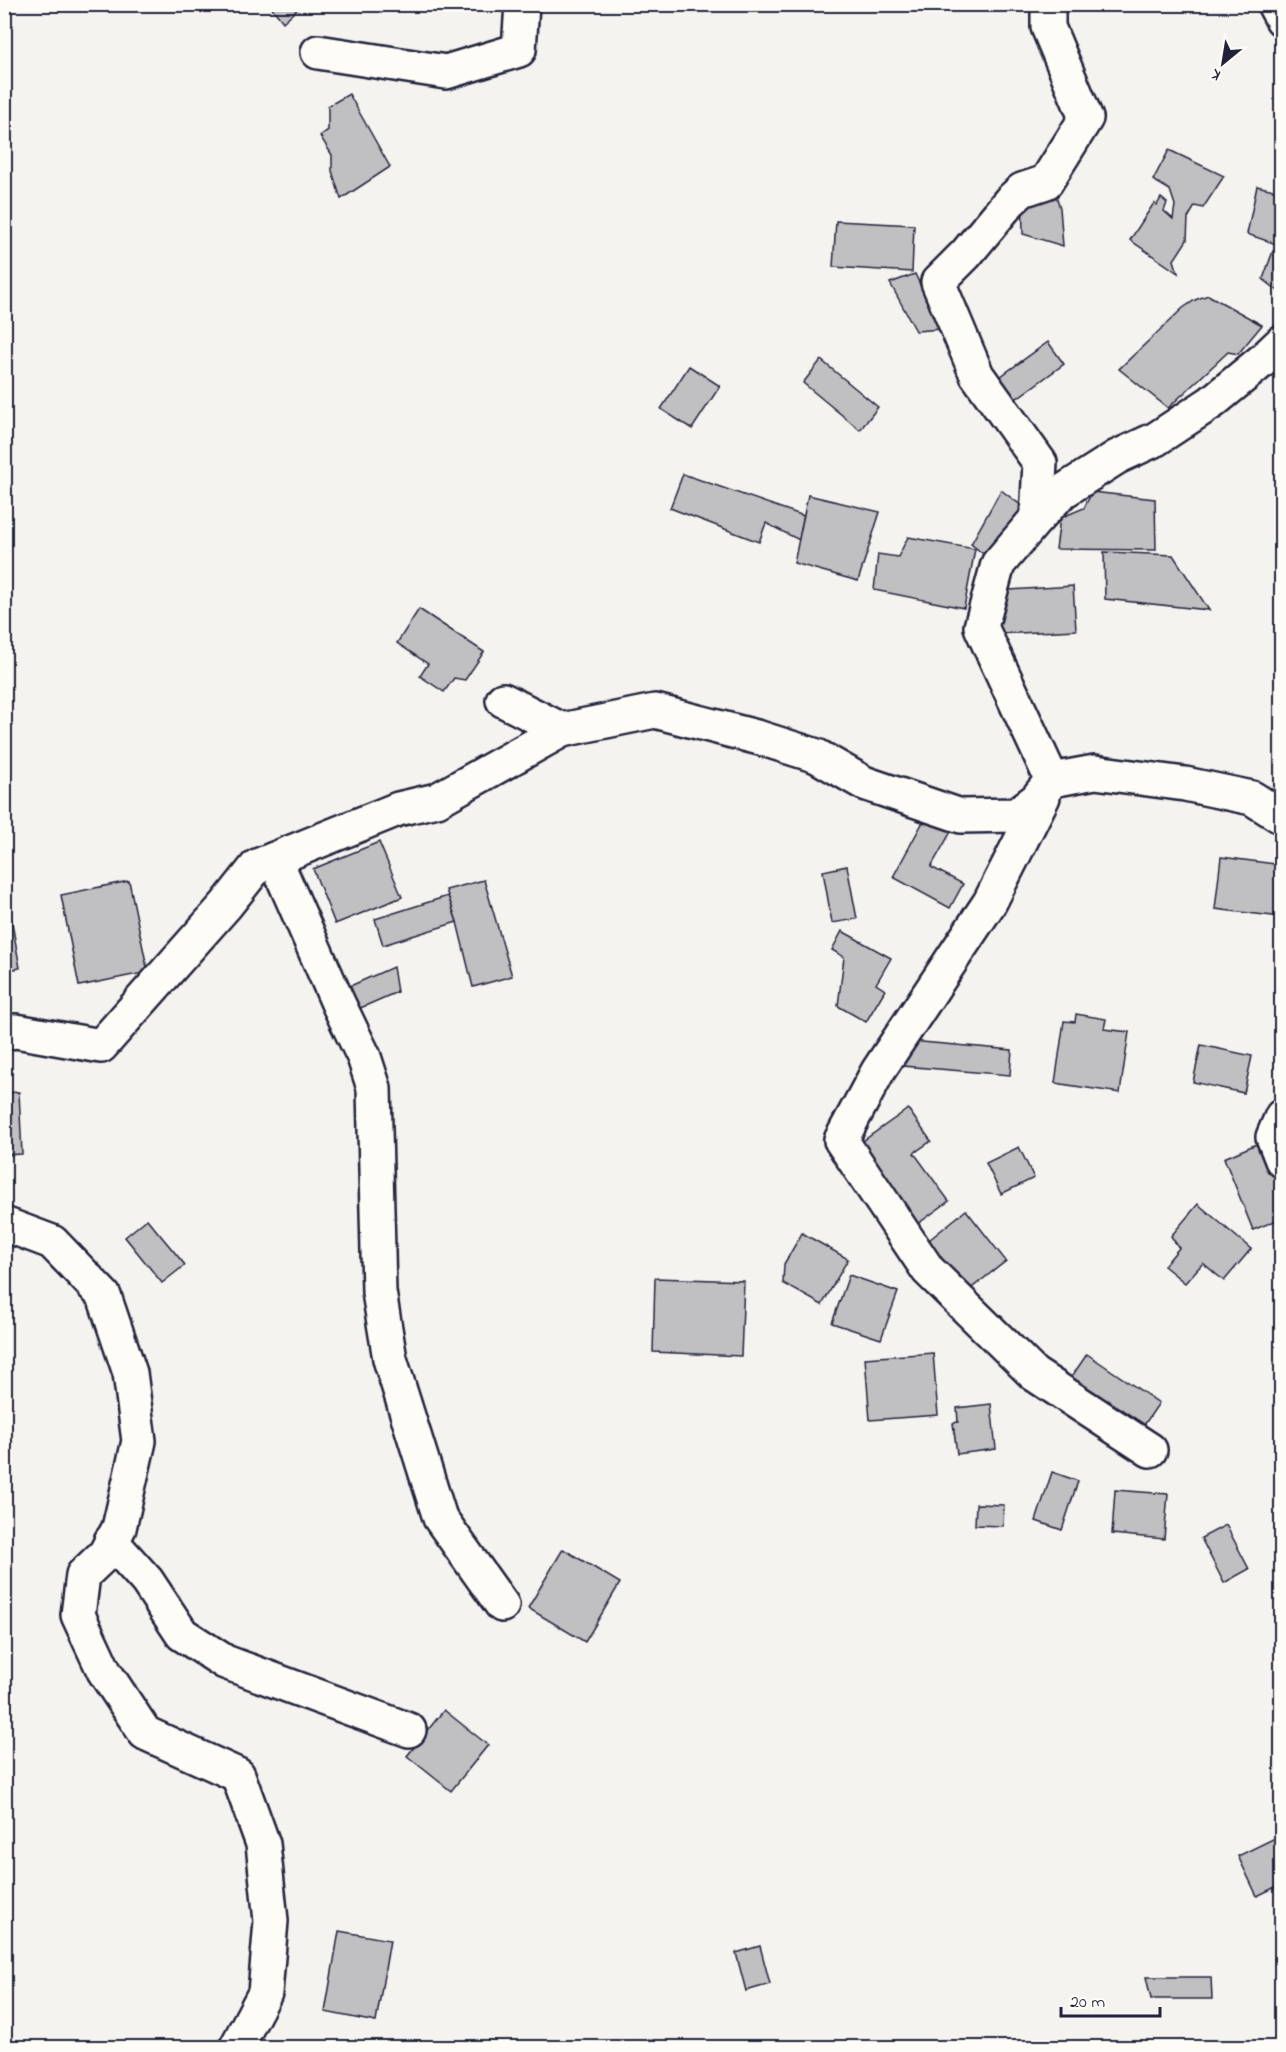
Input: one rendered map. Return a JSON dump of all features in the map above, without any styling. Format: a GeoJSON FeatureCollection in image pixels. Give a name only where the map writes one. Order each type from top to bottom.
{"type":"FeatureCollection","features":[{"type":"Feature","properties":{"kind":"street"},"geometry":{"type":"LineString","coordinates":[[318,52],[446,72],[519,50],[522,4]]}},
{"type":"Feature","properties":{"kind":"street"},"geometry":{"type":"LineString","coordinates":[[1037,518],[1040,463],[977,375],[938,282],[966,255],[1010,201],[1022,190],[1046,182],[1086,118],[1048,27],[1048,4]]}},
{"type":"Feature","properties":{"kind":"street"},"geometry":{"type":"LineString","coordinates":[[1274,4],[1281,19]]}},
{"type":"Feature","properties":{"kind":"street"},"geometry":{"type":"LineString","coordinates":[[1052,780],[981,627],[998,564],[1062,492],[1117,457],[1156,439],[1212,402],[1281,342]]}},
{"type":"Feature","properties":{"kind":"street"},"geometry":{"type":"LineString","coordinates":[[503,700],[562,730]]}},
{"type":"Feature","properties":{"kind":"street"},"geometry":{"type":"LineString","coordinates":[[4,1033],[16,1031],[101,1046],[226,905],[257,866],[398,809],[437,800],[562,730],[655,711],[760,738],[817,756],[864,783],[961,816],[1016,815],[1036,800],[1052,780],[1095,772],[1185,784],[1252,798],[1281,817]]}},
{"type":"Feature","properties":{"kind":"street"},"geometry":{"type":"LineString","coordinates":[[1052,780],[990,902],[878,1071],[841,1140],[928,1270],[1034,1374],[1150,1450]]}},
{"type":"Feature","properties":{"kind":"street"},"geometry":{"type":"LineString","coordinates":[[275,859],[364,1057],[374,1088],[380,1292],[393,1371],[440,1518],[502,1605]]}},
{"type":"Feature","properties":{"kind":"street"},"geometry":{"type":"LineString","coordinates":[[1281,1116],[1273,1137],[1281,1160]]}},
{"type":"Feature","properties":{"kind":"street"},"geometry":{"type":"LineString","coordinates":[[4,1224],[52,1242],[104,1296],[130,1373],[139,1441],[118,1528],[105,1554],[83,1575],[78,1615],[104,1671],[145,1733],[238,1775],[263,1844],[272,1921],[266,1993],[236,2048]]}},
{"type":"Feature","properties":{"kind":"street"},"geometry":{"type":"LineString","coordinates":[[111,1541],[147,1581],[182,1634],[225,1662],[409,1730]]}},
{"type":"Feature","properties":{"kind":"building"},"geometry":{"type":"Polygon","coordinates":[[[269,4],[303,4],[283,22],[269,4]]]}},
{"type":"Feature","properties":{"kind":"building"},"geometry":{"type":"Polygon","coordinates":[[[349,94],[390,167],[341,199],[332,171],[332,155],[320,136],[328,130],[328,106],[349,94]]]}},
{"type":"Feature","properties":{"kind":"building"},"geometry":{"type":"Polygon","coordinates":[[[1169,150],[1224,176],[1203,208],[1195,206],[1188,218],[1187,240],[1174,260],[1178,273],[1130,240],[1154,203],[1157,205],[1161,198],[1167,203],[1164,211],[1173,219],[1175,205],[1170,190],[1153,180],[1169,150]]]}},
{"type":"Feature","properties":{"kind":"building"},"geometry":{"type":"Polygon","coordinates":[[[1257,186],[1282,192],[1282,246],[1247,234],[1257,186]]]}},
{"type":"Feature","properties":{"kind":"building"},"geometry":{"type":"Polygon","coordinates":[[[1022,190],[1055,192],[1060,208],[1063,246],[1023,234],[1022,190]]]}},
{"type":"Feature","properties":{"kind":"building"},"geometry":{"type":"Polygon","coordinates":[[[836,221],[914,225],[912,272],[833,267],[836,221]]]}},
{"type":"Feature","properties":{"kind":"building"},"geometry":{"type":"Polygon","coordinates":[[[1273,251],[1282,254],[1282,294],[1263,279],[1273,251]]]}},
{"type":"Feature","properties":{"kind":"building"},"geometry":{"type":"Polygon","coordinates":[[[915,274],[941,329],[916,331],[890,283],[915,274]]]}},
{"type":"Feature","properties":{"kind":"building"},"geometry":{"type":"Polygon","coordinates":[[[1208,295],[1262,325],[1238,354],[1228,352],[1168,408],[1119,369],[1183,308],[1208,295]]]}},
{"type":"Feature","properties":{"kind":"building"},"geometry":{"type":"Polygon","coordinates":[[[1048,342],[1064,364],[1006,406],[990,384],[1048,342]]]}},
{"type":"Feature","properties":{"kind":"building"},"geometry":{"type":"Polygon","coordinates":[[[821,360],[878,407],[860,430],[803,383],[821,360]]]}},
{"type":"Feature","properties":{"kind":"building"},"geometry":{"type":"Polygon","coordinates":[[[689,366],[720,386],[692,429],[661,409],[689,366]]]}},
{"type":"Feature","properties":{"kind":"building"},"geometry":{"type":"Polygon","coordinates":[[[683,474],[804,516],[799,540],[766,523],[759,542],[670,508],[683,474]]]}},
{"type":"Feature","properties":{"kind":"building"},"geometry":{"type":"Polygon","coordinates":[[[1001,490],[1026,509],[993,562],[971,544],[1001,490]]]}},
{"type":"Feature","properties":{"kind":"building"},"geometry":{"type":"Polygon","coordinates":[[[1092,492],[1155,499],[1156,550],[1056,549],[1060,518],[1084,508],[1092,492]]]}},
{"type":"Feature","properties":{"kind":"building"},"geometry":{"type":"Polygon","coordinates":[[[808,495],[880,512],[858,581],[794,563],[808,495]]]}},
{"type":"Feature","properties":{"kind":"building"},"geometry":{"type":"Polygon","coordinates":[[[908,537],[975,549],[964,608],[874,590],[878,554],[898,557],[908,537]]]}},
{"type":"Feature","properties":{"kind":"building"},"geometry":{"type":"Polygon","coordinates":[[[1104,552],[1173,555],[1209,610],[1105,599],[1104,552]]]}},
{"type":"Feature","properties":{"kind":"building"},"geometry":{"type":"Polygon","coordinates":[[[1073,586],[1076,630],[997,634],[994,591],[1073,586]]]}},
{"type":"Feature","properties":{"kind":"building"},"geometry":{"type":"Polygon","coordinates":[[[419,609],[484,652],[465,680],[454,678],[444,692],[420,676],[428,664],[397,643],[419,609]]]}},
{"type":"Feature","properties":{"kind":"building"},"geometry":{"type":"Polygon","coordinates":[[[931,807],[957,821],[931,867],[963,884],[950,908],[893,877],[931,807]]]}},
{"type":"Feature","properties":{"kind":"building"},"geometry":{"type":"Polygon","coordinates":[[[379,842],[402,897],[335,924],[313,869],[379,842]]]}},
{"type":"Feature","properties":{"kind":"building"},"geometry":{"type":"Polygon","coordinates":[[[1221,857],[1282,865],[1282,917],[1215,909],[1221,857]]]}},
{"type":"Feature","properties":{"kind":"building"},"geometry":{"type":"Polygon","coordinates":[[[847,866],[857,919],[832,923],[823,871],[847,866]]]}},
{"type":"Feature","properties":{"kind":"building"},"geometry":{"type":"Polygon","coordinates":[[[4,878],[20,968],[4,971],[4,878]]]}},
{"type":"Feature","properties":{"kind":"building"},"geometry":{"type":"Polygon","coordinates":[[[484,880],[512,976],[473,987],[457,922],[446,890],[484,880]]]}},
{"type":"Feature","properties":{"kind":"building"},"geometry":{"type":"Polygon","coordinates":[[[129,881],[148,972],[79,986],[61,895],[129,881]]]}},
{"type":"Feature","properties":{"kind":"building"},"geometry":{"type":"Polygon","coordinates":[[[448,896],[457,922],[383,945],[375,919],[448,896]]]}},
{"type":"Feature","properties":{"kind":"building"},"geometry":{"type":"Polygon","coordinates":[[[842,931],[891,958],[876,984],[885,990],[866,1022],[838,1006],[844,957],[832,950],[842,931]]]}},
{"type":"Feature","properties":{"kind":"building"},"geometry":{"type":"Polygon","coordinates":[[[393,967],[397,992],[349,1013],[339,991],[393,967]]]}},
{"type":"Feature","properties":{"kind":"building"},"geometry":{"type":"Polygon","coordinates":[[[1076,1014],[1106,1019],[1104,1029],[1129,1032],[1120,1093],[1055,1083],[1064,1021],[1075,1022],[1076,1014]]]}},
{"type":"Feature","properties":{"kind":"building"},"geometry":{"type":"Polygon","coordinates":[[[899,1040],[1012,1050],[1010,1075],[903,1066],[899,1040]]]}},
{"type":"Feature","properties":{"kind":"building"},"geometry":{"type":"Polygon","coordinates":[[[1201,1045],[1252,1056],[1244,1093],[1193,1082],[1201,1045]]]}},
{"type":"Feature","properties":{"kind":"building"},"geometry":{"type":"Polygon","coordinates":[[[19,1092],[22,1154],[4,1155],[4,1093],[19,1092]]]}},
{"type":"Feature","properties":{"kind":"building"},"geometry":{"type":"Polygon","coordinates":[[[908,1109],[931,1141],[914,1153],[949,1201],[912,1228],[853,1148],[908,1109]]]}},
{"type":"Feature","properties":{"kind":"building"},"geometry":{"type":"Polygon","coordinates":[[[1273,1137],[1282,1157],[1282,1218],[1253,1230],[1224,1158],[1273,1137]]]}},
{"type":"Feature","properties":{"kind":"building"},"geometry":{"type":"Polygon","coordinates":[[[1019,1147],[1034,1178],[1001,1194],[986,1163],[1019,1147]]]}},
{"type":"Feature","properties":{"kind":"building"},"geometry":{"type":"Polygon","coordinates":[[[1198,1204],[1251,1249],[1224,1281],[1203,1263],[1185,1283],[1164,1266],[1179,1248],[1171,1236],[1198,1204]]]}},
{"type":"Feature","properties":{"kind":"building"},"geometry":{"type":"Polygon","coordinates":[[[966,1210],[1006,1261],[964,1294],[924,1244],[966,1210]]]}},
{"type":"Feature","properties":{"kind":"building"},"geometry":{"type":"Polygon","coordinates":[[[147,1219],[185,1265],[162,1283],[125,1237],[147,1219]]]}},
{"type":"Feature","properties":{"kind":"building"},"geometry":{"type":"Polygon","coordinates":[[[802,1233],[848,1259],[822,1305],[783,1283],[784,1264],[802,1233]]]}},
{"type":"Feature","properties":{"kind":"building"},"geometry":{"type":"Polygon","coordinates":[[[849,1275],[898,1292],[881,1339],[832,1323],[849,1275]]]}},
{"type":"Feature","properties":{"kind":"building"},"geometry":{"type":"Polygon","coordinates":[[[655,1278],[744,1281],[741,1356],[653,1352],[655,1278]]]}},
{"type":"Feature","properties":{"kind":"building"},"geometry":{"type":"Polygon","coordinates":[[[933,1353],[938,1415],[870,1420],[865,1358],[933,1353]]]}},
{"type":"Feature","properties":{"kind":"building"},"geometry":{"type":"Polygon","coordinates":[[[1087,1354],[1159,1403],[1138,1434],[1066,1385],[1087,1354]]]}},
{"type":"Feature","properties":{"kind":"building"},"geometry":{"type":"Polygon","coordinates":[[[991,1404],[996,1449],[957,1454],[953,1423],[958,1422],[957,1408],[991,1404]]]}},
{"type":"Feature","properties":{"kind":"building"},"geometry":{"type":"Polygon","coordinates":[[[1052,1472],[1078,1481],[1062,1530],[1036,1521],[1052,1472]]]}},
{"type":"Feature","properties":{"kind":"building"},"geometry":{"type":"Polygon","coordinates":[[[1115,1490],[1168,1494],[1164,1539],[1112,1534],[1115,1490]]]}},
{"type":"Feature","properties":{"kind":"building"},"geometry":{"type":"Polygon","coordinates":[[[976,1504],[1004,1505],[1003,1526],[975,1525],[976,1504]]]}},
{"type":"Feature","properties":{"kind":"building"},"geometry":{"type":"Polygon","coordinates":[[[1226,1525],[1249,1569],[1224,1583],[1201,1538],[1226,1525]]]}},
{"type":"Feature","properties":{"kind":"building"},"geometry":{"type":"Polygon","coordinates":[[[563,1549],[620,1583],[585,1642],[528,1608],[563,1549]]]}},
{"type":"Feature","properties":{"kind":"building"},"geometry":{"type":"Polygon","coordinates":[[[444,1710],[488,1745],[451,1791],[407,1756],[444,1710]]]}},
{"type":"Feature","properties":{"kind":"building"},"geometry":{"type":"Polygon","coordinates":[[[1277,1837],[1282,1847],[1282,1884],[1257,1896],[1238,1856],[1277,1837]]]}},
{"type":"Feature","properties":{"kind":"building"},"geometry":{"type":"Polygon","coordinates":[[[339,1931],[390,1940],[376,2022],[325,2012],[339,1931]]]}},
{"type":"Feature","properties":{"kind":"building"},"geometry":{"type":"Polygon","coordinates":[[[760,1946],[770,1984],[746,1991],[736,1953],[760,1946]]]}},
{"type":"Feature","properties":{"kind":"building"},"geometry":{"type":"Polygon","coordinates":[[[1146,1977],[1211,1977],[1212,1999],[1151,1999],[1146,1977]]]}}]}
